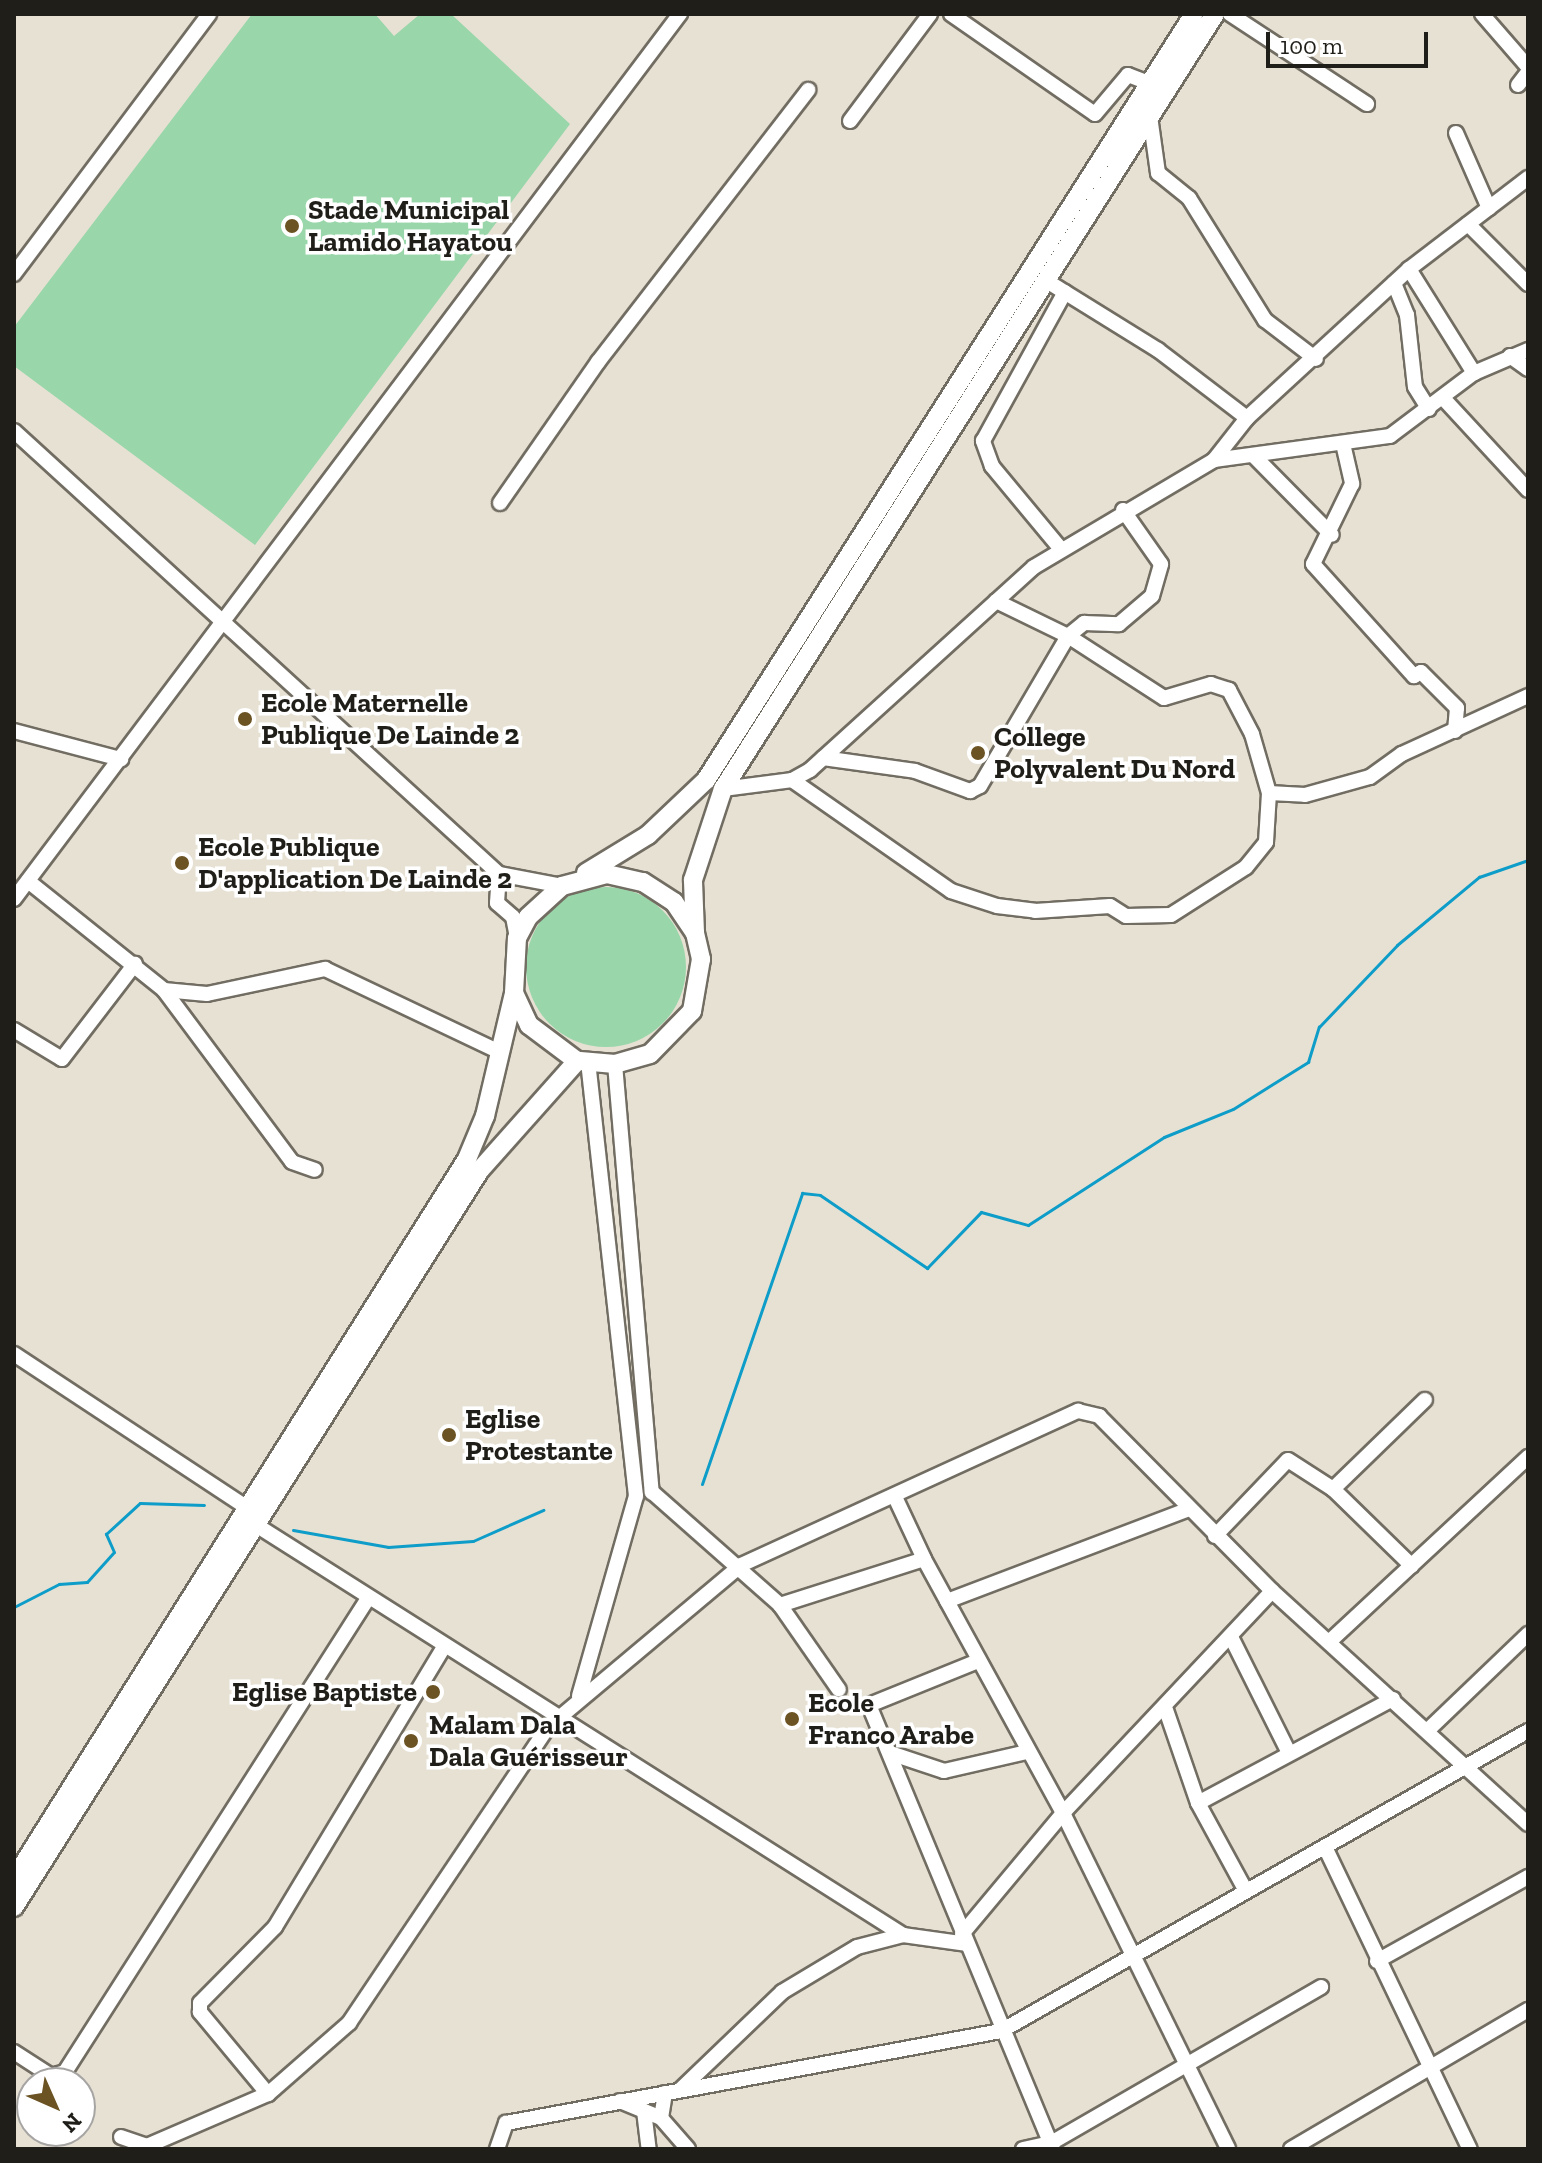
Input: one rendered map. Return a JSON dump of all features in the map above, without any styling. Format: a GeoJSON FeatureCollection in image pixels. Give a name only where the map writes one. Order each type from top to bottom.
{"type":"FeatureCollection","features":[{"type":"Feature","properties":{"kind":"main road"},"geometry":{"type":"LineString","coordinates":[[14,1907],[467,1159],[500,1052],[514,993],[517,938],[528,917],[566,884],[648,835],[706,780],[1194,14]]}},
{"type":"Feature","properties":{"kind":"main road"},"geometry":{"type":"LineString","coordinates":[[514,993],[529,1025],[582,1062],[615,1064],[650,1054],[692,1011],[700,985],[693,880],[723,789],[1215,14]]}},
{"type":"Feature","properties":{"kind":"main road"},"geometry":{"type":"LineString","coordinates":[[566,884],[607,874],[643,882],[674,902],[695,933]]}},
{"type":"Feature","properties":{"kind":"main road"},"geometry":{"type":"LineString","coordinates":[[14,1879],[480,1170],[582,1062]]}},
{"type":"Feature","properties":{"kind":"street"},"geometry":{"type":"LineString","coordinates":[[14,274],[209,14]]}},
{"type":"Feature","properties":{"kind":"street"},"geometry":{"type":"LineString","coordinates":[[315,1170],[292,1162],[164,990],[135,964],[19,891],[228,619],[680,14]]}},
{"type":"Feature","properties":{"kind":"street"},"geometry":{"type":"LineString","coordinates":[[850,121],[930,14]]}},
{"type":"Feature","properties":{"kind":"street"},"geometry":{"type":"LineString","coordinates":[[951,14],[1095,114],[1128,75],[1151,84]]}},
{"type":"Feature","properties":{"kind":"street"},"geometry":{"type":"LineString","coordinates":[[1230,14],[1367,104]]}},
{"type":"Feature","properties":{"kind":"street"},"geometry":{"type":"LineString","coordinates":[[1482,14],[1528,69],[1518,85]]}},
{"type":"Feature","properties":{"kind":"street"},"geometry":{"type":"LineString","coordinates":[[500,503],[588,374],[808,90]]}},
{"type":"Feature","properties":{"kind":"street"},"geometry":{"type":"LineString","coordinates":[[1150,116],[1158,173],[1189,198],[1265,320],[1316,359]]}},
{"type":"Feature","properties":{"kind":"street"},"geometry":{"type":"LineString","coordinates":[[1456,133],[1489,208]]}},
{"type":"Feature","properties":{"kind":"street"},"geometry":{"type":"LineString","coordinates":[[1214,460],[1247,418],[1316,359],[1409,269],[1528,178]]}},
{"type":"Feature","properties":{"kind":"street"},"geometry":{"type":"LineString","coordinates":[[1468,224],[1528,284]]}},
{"type":"Feature","properties":{"kind":"street"},"geometry":{"type":"LineString","coordinates":[[1409,269],[1474,373]]}},
{"type":"Feature","properties":{"kind":"street"},"geometry":{"type":"LineString","coordinates":[[1045,280],[1247,418]]}},
{"type":"Feature","properties":{"kind":"street"},"geometry":{"type":"LineString","coordinates":[[1394,283],[1407,315],[1415,387],[1429,409]]}},
{"type":"Feature","properties":{"kind":"street"},"geometry":{"type":"LineString","coordinates":[[1060,548],[992,466],[983,441],[1065,292]]}},
{"type":"Feature","properties":{"kind":"street"},"geometry":{"type":"LineString","coordinates":[[723,789],[792,780],[823,758],[996,601],[1060,548],[1214,460],[1344,448],[1390,436],[1474,373],[1528,350]]}},
{"type":"Feature","properties":{"kind":"street"},"geometry":{"type":"LineString","coordinates":[[1510,356],[1528,369]]}},
{"type":"Feature","properties":{"kind":"street"},"geometry":{"type":"LineString","coordinates":[[1443,398],[1528,490]]}},
{"type":"Feature","properties":{"kind":"street"},"geometry":{"type":"LineString","coordinates":[[14,431],[228,619],[499,874],[566,884]]}},
{"type":"Feature","properties":{"kind":"street"},"geometry":{"type":"LineString","coordinates":[[1344,448],[1352,484],[1332,535],[1313,564],[1414,676],[1421,672],[1457,708],[1455,731]]}},
{"type":"Feature","properties":{"kind":"street"},"geometry":{"type":"LineString","coordinates":[[1253,455],[1332,535]]}},
{"type":"Feature","properties":{"kind":"street"},"geometry":{"type":"LineString","coordinates":[[823,758],[915,771],[970,791],[980,786],[1068,636],[1084,623],[1107,629],[1137,613],[1159,581],[1161,564],[1123,510]]}},
{"type":"Feature","properties":{"kind":"street"},"geometry":{"type":"LineString","coordinates":[[792,780],[951,891],[1035,911],[1110,906],[1126,916],[1171,915],[1246,867],[1266,842],[1269,793],[1252,734],[1221,683],[1164,698],[1068,636],[996,601]]}},
{"type":"Feature","properties":{"kind":"street"},"geometry":{"type":"LineString","coordinates":[[1269,793],[1305,795],[1370,777],[1402,754],[1528,696]]}},
{"type":"Feature","properties":{"kind":"street"},"geometry":{"type":"LineString","coordinates":[[14,731],[121,759]]}},
{"type":"Feature","properties":{"kind":"street"},"geometry":{"type":"LineString","coordinates":[[499,874],[497,903],[513,917],[517,938]]}},
{"type":"Feature","properties":{"kind":"street"},"geometry":{"type":"LineString","coordinates":[[14,1030],[62,1059],[135,964]]}},
{"type":"Feature","properties":{"kind":"street"},"geometry":{"type":"LineString","coordinates":[[164,990],[207,994],[325,969],[500,1052]]}},
{"type":"Feature","properties":{"kind":"street"},"geometry":{"type":"LineString","coordinates":[[579,1696],[636,1496],[582,1062]]}},
{"type":"Feature","properties":{"kind":"street"},"geometry":{"type":"LineString","coordinates":[[615,1064],[652,1492],[741,1565],[780,1605],[839,1690]]}},
{"type":"Feature","properties":{"kind":"street"},"geometry":{"type":"LineString","coordinates":[[14,1354],[367,1600],[903,1935]]}},
{"type":"Feature","properties":{"kind":"street"},"geometry":{"type":"LineString","coordinates":[[1333,1489],[1425,1400]]}},
{"type":"Feature","properties":{"kind":"street"},"geometry":{"type":"LineString","coordinates":[[121,2137],[147,2146],[268,2094],[374,1994],[509,1779],[557,1718],[579,1696],[741,1565],[1090,1411],[1272,1591],[1468,1766],[1528,1824]]}},
{"type":"Feature","properties":{"kind":"street"},"geometry":{"type":"LineString","coordinates":[[1329,1642],[1528,1457]]}},
{"type":"Feature","properties":{"kind":"street"},"geometry":{"type":"LineString","coordinates":[[1215,1536],[1279,1463],[1303,1465],[1333,1489],[1412,1566]]}},
{"type":"Feature","properties":{"kind":"street"},"geometry":{"type":"LineString","coordinates":[[895,1497],[978,1661],[1063,1813],[1131,1957],[1228,2149]]}},
{"type":"Feature","properties":{"kind":"street"},"geometry":{"type":"LineString","coordinates":[[947,1601],[1187,1510]]}},
{"type":"Feature","properties":{"kind":"street"},"geometry":{"type":"LineString","coordinates":[[780,1605],[924,1559]]}},
{"type":"Feature","properties":{"kind":"street"},"geometry":{"type":"LineString","coordinates":[[964,1939],[1063,1813],[1166,1710],[1272,1591]]}},
{"type":"Feature","properties":{"kind":"street"},"geometry":{"type":"LineString","coordinates":[[14,2052],[51,2076],[65,2072],[367,1600]]}},
{"type":"Feature","properties":{"kind":"street"},"geometry":{"type":"LineString","coordinates":[[1428,1730],[1528,1634]]}},
{"type":"Feature","properties":{"kind":"street"},"geometry":{"type":"LineString","coordinates":[[1231,1637],[1289,1753]]}},
{"type":"Feature","properties":{"kind":"street"},"geometry":{"type":"LineString","coordinates":[[268,2094],[200,2012],[200,2003],[275,1927],[444,1647]]}},
{"type":"Feature","properties":{"kind":"street"},"geometry":{"type":"LineString","coordinates":[[978,1661],[870,1699],[1001,2031],[1052,2146]]}},
{"type":"Feature","properties":{"kind":"street"},"geometry":{"type":"LineString","coordinates":[[1198,1803],[1393,1699]]}},
{"type":"Feature","properties":{"kind":"street"},"geometry":{"type":"LineString","coordinates":[[1166,1710],[1198,1803],[1246,1891]]}},
{"type":"Feature","properties":{"kind":"street"},"geometry":{"type":"LineString","coordinates":[[497,2149],[506,2123],[1001,2031],[1528,1731]]}},
{"type":"Feature","properties":{"kind":"street"},"geometry":{"type":"LineString","coordinates":[[890,1753],[944,1771],[1027,1752]]}},
{"type":"Feature","properties":{"kind":"street"},"geometry":{"type":"LineString","coordinates":[[1325,1847],[1427,2067],[1470,2149]]}},
{"type":"Feature","properties":{"kind":"street"},"geometry":{"type":"LineString","coordinates":[[1377,1961],[1528,1877]]}},
{"type":"Feature","properties":{"kind":"street"},"geometry":{"type":"LineString","coordinates":[[681,2090],[782,1992],[857,1947],[903,1935],[964,1939]]}},
{"type":"Feature","properties":{"kind":"street"},"geometry":{"type":"LineString","coordinates":[[1023,2149],[1052,2146],[1321,1987]]}},
{"type":"Feature","properties":{"kind":"street"},"geometry":{"type":"LineString","coordinates":[[1291,2149],[1528,2010]]}},
{"type":"Feature","properties":{"kind":"street"},"geometry":{"type":"LineString","coordinates":[[661,2118],[665,2093]]}},
{"type":"Feature","properties":{"kind":"street"},"geometry":{"type":"LineString","coordinates":[[619,2101],[661,2118],[688,2149]]}},
{"type":"Feature","properties":{"kind":"street"},"geometry":{"type":"LineString","coordinates":[[644,2111],[649,2149]]}},
{"type":"Feature","properties":{"kind":"green space","name":"Stade Municipal Lamido Hayatou"},"geometry":{"type":"Polygon","coordinates":[[[252,14],[375,14],[394,36],[420,14],[451,14],[570,124],[255,545],[14,366],[14,327],[252,14]]]}},
{"type":"Feature","properties":{"kind":"green space"},"geometry":{"type":"Polygon","coordinates":[[[606,887],[637,893],[663,910],[680,936],[686,967],[680,998],[663,1024],[637,1041],[606,1047],[575,1041],[549,1024],[532,998],[526,967],[532,936],[549,910],[575,893],[606,887]]]}},
{"type":"Feature","properties":{"kind":"waterway"},"geometry":{"type":"LineString","coordinates":[[702,1484],[802,1193],[820,1195],[927,1268],[981,1212],[1028,1225],[1164,1137],[1233,1109],[1308,1062],[1319,1027],[1397,945],[1479,877],[1528,860]]}},
{"type":"Feature","properties":{"kind":"waterway"},"geometry":{"type":"LineString","coordinates":[[14,1607],[59,1584],[87,1582],[114,1552],[106,1534],[140,1503],[204,1505]]}},
{"type":"Feature","properties":{"kind":"waterway"},"geometry":{"type":"LineString","coordinates":[[293,1530],[388,1547],[473,1541],[543,1510]]}},
{"type":"Feature","properties":{"kind":"place","name":"Stade Municipal Lamido Hayatou"},"geometry":{"type":"Point","coordinates":[292,226]}},
{"type":"Feature","properties":{"kind":"place","name":"Ecole Maternelle Publique De Lainde 2"},"geometry":{"type":"Point","coordinates":[245,719]}},
{"type":"Feature","properties":{"kind":"place","name":"College Polyvalent Du Nord"},"geometry":{"type":"Point","coordinates":[978,753]}},
{"type":"Feature","properties":{"kind":"place","name":"Ecole Publique D'application De Lainde 2"},"geometry":{"type":"Point","coordinates":[182,863]}},
{"type":"Feature","properties":{"kind":"place","name":"Eglise Protestante"},"geometry":{"type":"Point","coordinates":[449,1435]}},
{"type":"Feature","properties":{"kind":"place","name":"Eglise Baptiste"},"geometry":{"type":"Point","coordinates":[433,1692]}},
{"type":"Feature","properties":{"kind":"place","name":"Ecole Franco Arabe"},"geometry":{"type":"Point","coordinates":[792,1719]}},
{"type":"Feature","properties":{"kind":"place","name":"Malam Dala Dala Guérisseur"},"geometry":{"type":"Point","coordinates":[411,1741]}}]}
